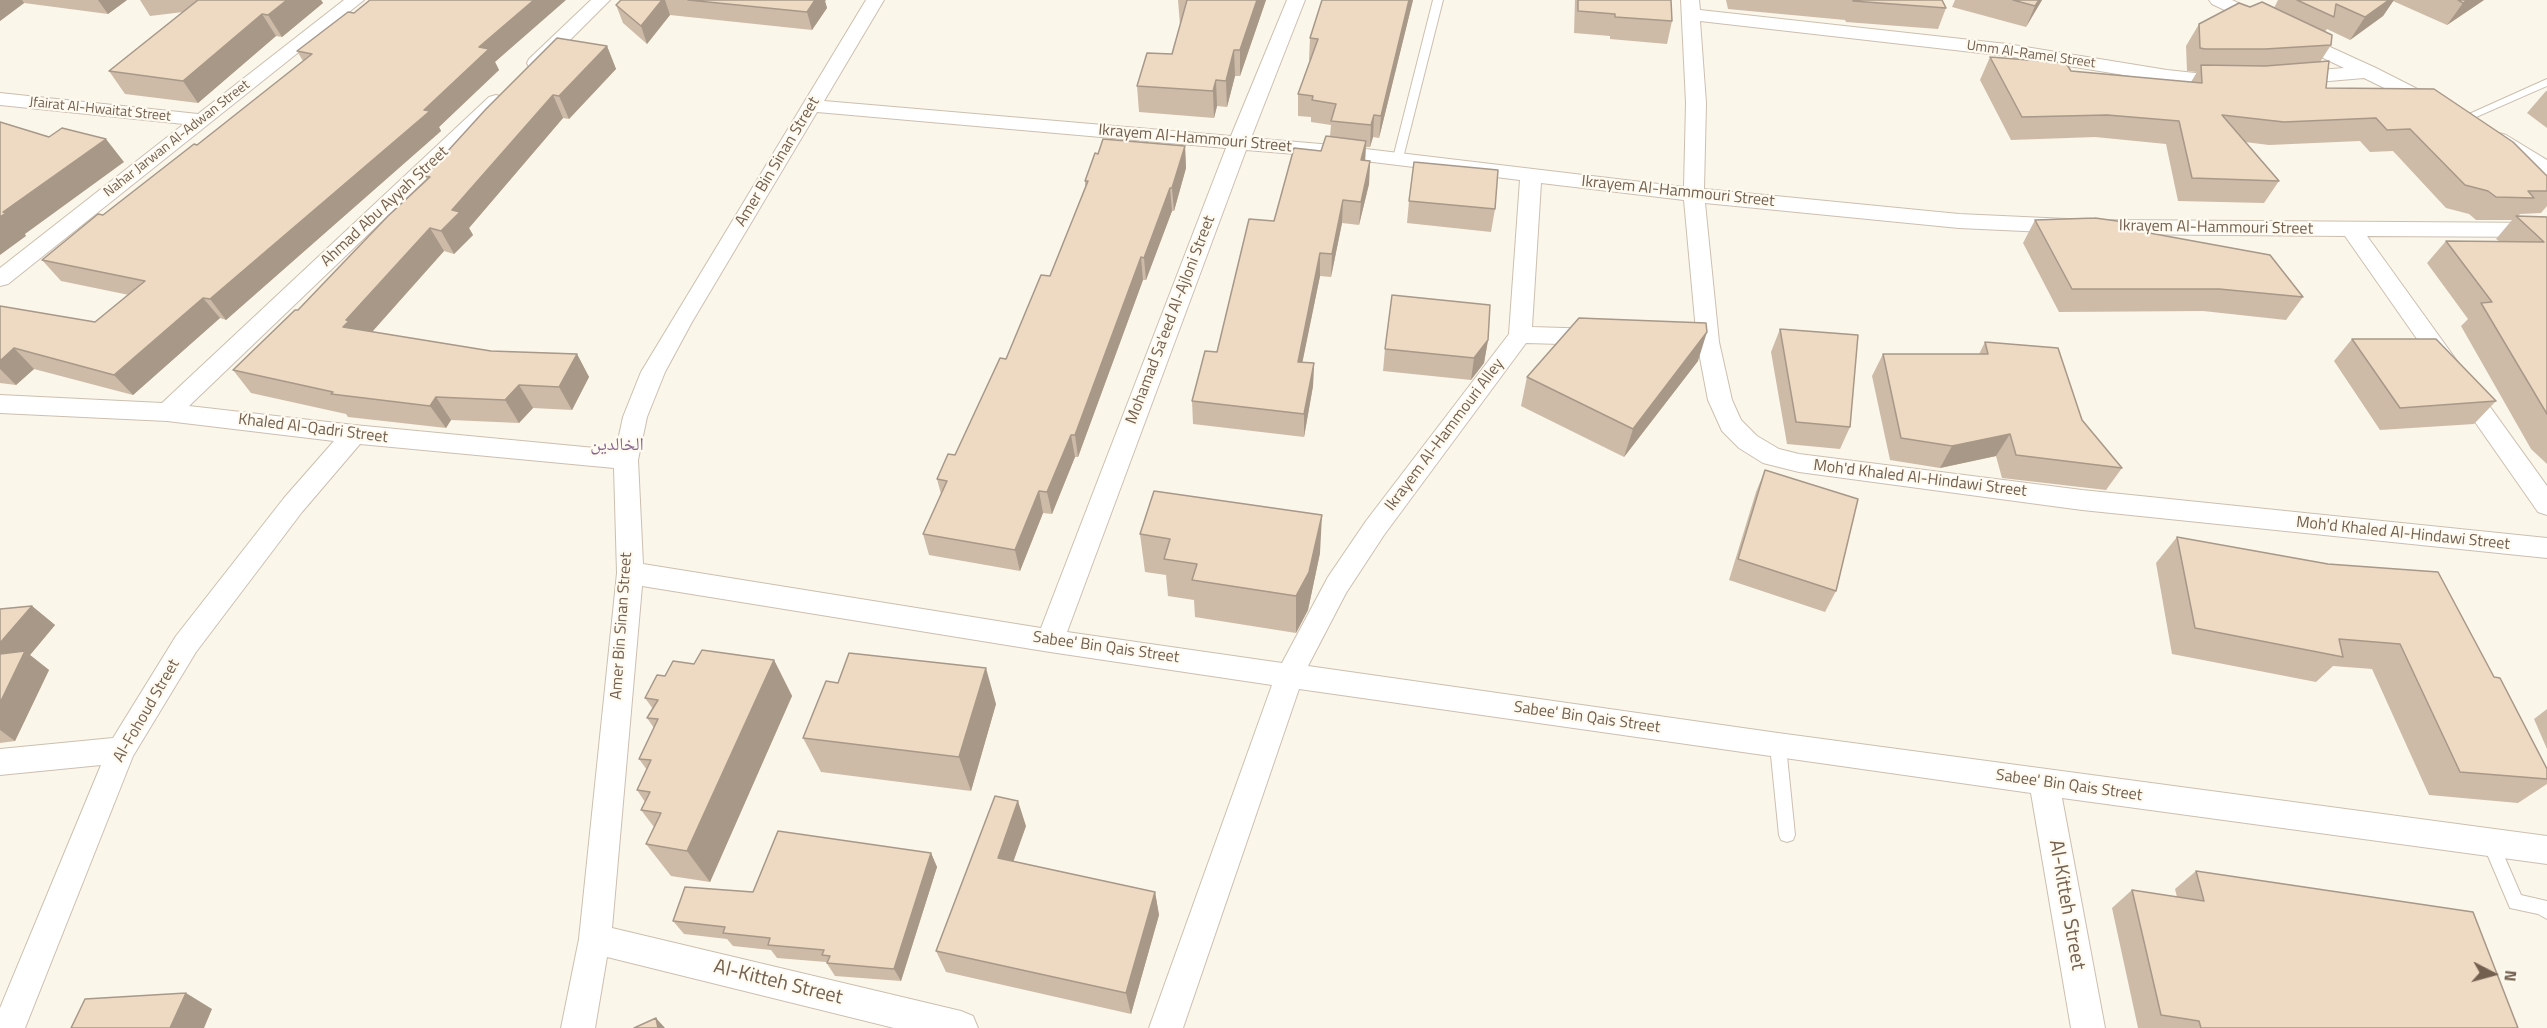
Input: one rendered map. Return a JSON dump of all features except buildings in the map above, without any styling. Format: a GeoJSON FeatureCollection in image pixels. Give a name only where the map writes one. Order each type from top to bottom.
{"type":"FeatureCollection","features":[{"type":"Feature","properties":{"kind":"street","name":"Nahar Jarwan Al-Adwan Street"},"geometry":{"type":"LineString","coordinates":[[0,279],[355,0]]}},
{"type":"Feature","properties":{"kind":"street","name":"Ahmad Abu Ayyah Street"},"geometry":{"type":"LineString","coordinates":[[167,412],[601,0]]}},
{"type":"Feature","properties":{"kind":"street","name":"Amer Bin Sinan Street"},"geometry":{"type":"LineString","coordinates":[[578,1028],[595,939],[630,573],[626,460],[635,417],[652,372],[875,0]]}},
{"type":"Feature","properties":{"kind":"street","name":"Mohamad Sa'eed Al-Ajloni Street"},"geometry":{"type":"LineString","coordinates":[[1050,641],[1239,143],[1296,0]]}},
{"type":"Feature","properties":{"kind":"street"},"geometry":{"type":"LineString","coordinates":[[2218,0],[2463,119],[2547,169]]}},
{"type":"Feature","properties":{"kind":"street","name":"Umm Al-Ramel Street"},"geometry":{"type":"LineString","coordinates":[[1691,7],[2007,50],[2192,80],[2240,80]]}},
{"type":"Feature","properties":{"kind":"street","name":"Moh'd Khaled Al-Hindawi Street"},"geometry":{"type":"LineString","coordinates":[[1691,7],[1696,103],[1694,195],[1696,341],[1731,425],[1748,442],[1772,456],[1798,463],[2082,500],[2547,548]]}},
{"type":"Feature","properties":{"kind":"street"},"geometry":{"type":"LineString","coordinates":[[2272,79],[2369,72]]}},
{"type":"Feature","properties":{"kind":"street","name":"Jfairat Al-Hwaitat Street"},"geometry":{"type":"LineString","coordinates":[[0,99],[200,120]]}},
{"type":"Feature","properties":{"kind":"street","name":"Ikrayem Al-Hammouri Street"},"geometry":{"type":"LineString","coordinates":[[812,106],[1398,158],[1694,195],[1959,221],[2352,230],[2547,230]]}},
{"type":"Feature","properties":{"kind":"street"},"geometry":{"type":"LineString","coordinates":[[1531,174],[1520,334],[1614,338]]}},
{"type":"Feature","properties":{"kind":"street"},"geometry":{"type":"LineString","coordinates":[[2352,230],[2547,505]]}},
{"type":"Feature","properties":{"kind":"street","name":"Ikrayem Al-Hammouri Alley"},"geometry":{"type":"LineString","coordinates":[[1166,1028],[1290,674],[1337,585],[1375,528],[1520,334]]}},
{"type":"Feature","properties":{"kind":"street","name":"Khaled Al-Qadri Street"},"geometry":{"type":"LineString","coordinates":[[0,404],[167,412],[354,434],[626,460]]}},
{"type":"Feature","properties":{"kind":"street","name":"Al-Fohoud Street"},"geometry":{"type":"LineString","coordinates":[[8,1028],[121,750],[186,644],[293,505],[354,434]]}},
{"type":"Feature","properties":{"kind":"street","name":"Sabee' Bin Qais Street"},"geometry":{"type":"LineString","coordinates":[[630,573],[1050,641],[1778,746],[2547,850]]}},
{"type":"Feature","properties":{"kind":"street"},"geometry":{"type":"LineString","coordinates":[[0,762],[121,750]]}},
{"type":"Feature","properties":{"kind":"street","name":"Al-Kitteh Street"},"geometry":{"type":"LineString","coordinates":[[2044,782],[2088,1028]]}},
{"type":"Feature","properties":{"kind":"street","name":"Al-Kitteh Street"},"geometry":{"type":"LineString","coordinates":[[595,939],[961,1028]]}},
{"type":"Feature","properties":{"kind":"lane"},"geometry":{"type":"LineString","coordinates":[[1398,158],[1438,0]]}},
{"type":"Feature","properties":{"kind":"lane"},"geometry":{"type":"LineString","coordinates":[[2463,119],[2547,82]]}},
{"type":"Feature","properties":{"kind":"lane"},"geometry":{"type":"LineString","coordinates":[[1778,746],[1787,835]]}},
{"type":"Feature","properties":{"kind":"lane"},"geometry":{"type":"LineString","coordinates":[[2490,842],[2516,903],[2542,907],[2547,911]]}},
{"type":"Feature","properties":{"kind":"district","name":"الخالدين"},"geometry":{"type":"Point","coordinates":[617,446]}}]}
